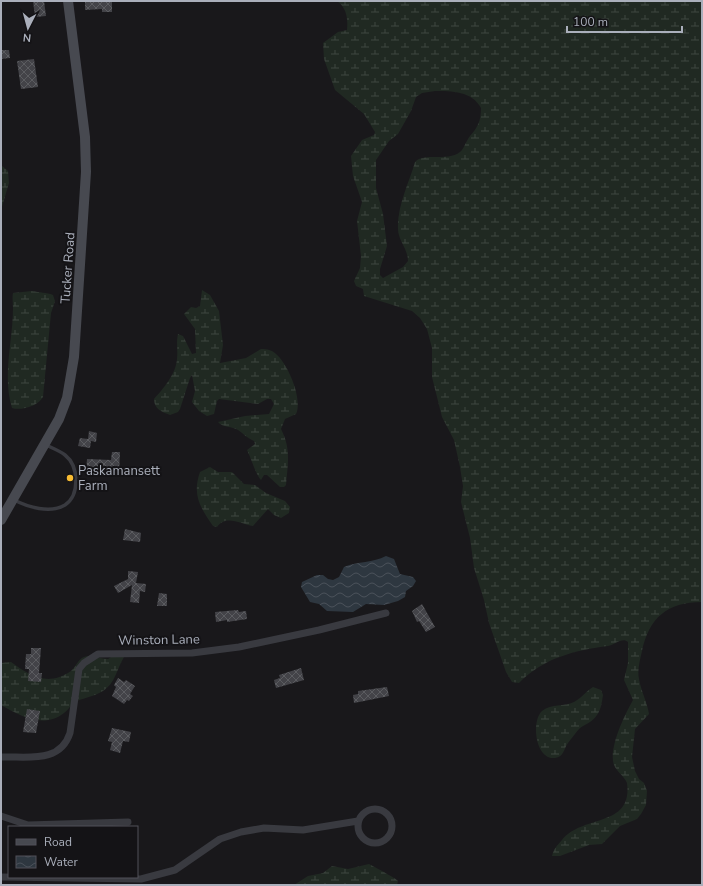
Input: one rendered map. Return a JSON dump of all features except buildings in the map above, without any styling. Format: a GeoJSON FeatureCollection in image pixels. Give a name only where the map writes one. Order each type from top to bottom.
{"type":"FeatureCollection","features":[{"type":"Feature","properties":{"kind":"main road","name":"Tucker Road"},"geometry":{"type":"LineString","coordinates":[[1,520],[4,509],[13,499],[45,445],[64,408],[72,373],[77,328],[86,199],[86,149],[68,1]]}},
{"type":"Feature","properties":{"kind":"street","name":"Winston Lane"},"geometry":{"type":"LineString","coordinates":[[1,757],[47,756],[56,753],[63,748],[70,733],[79,669],[98,654],[192,653],[239,647],[320,630],[386,613]]}},
{"type":"Feature","properties":{"kind":"street"},"geometry":{"type":"LineString","coordinates":[[369,810],[380,810],[385,812],[391,821],[391,832],[384,841],[378,843],[366,841],[359,833],[358,821],[360,816],[369,810]]}},
{"type":"Feature","properties":{"kind":"street"},"geometry":{"type":"LineString","coordinates":[[1,816],[28,825],[128,822]]}},
{"type":"Feature","properties":{"kind":"street"},"geometry":{"type":"LineString","coordinates":[[21,878],[103,882],[159,876],[180,868],[220,839],[241,832],[264,828],[303,830],[358,821]]}},
{"type":"Feature","properties":{"kind":"lane"},"geometry":{"type":"LineString","coordinates":[[13,499],[27,506],[47,509],[65,504],[70,499],[75,489],[75,475],[72,463],[66,455],[45,445]]}},
{"type":"Feature","properties":{"kind":"green space"},"geometry":{"type":"Polygon","coordinates":[[[337,1],[702,1],[702,602],[679,605],[669,609],[655,621],[649,629],[645,639],[638,676],[649,714],[635,729],[632,757],[635,771],[639,779],[644,783],[647,791],[646,805],[641,814],[637,819],[620,826],[602,844],[589,845],[560,856],[552,856],[557,846],[571,832],[582,826],[605,819],[615,814],[622,807],[627,797],[627,783],[614,765],[613,750],[618,732],[633,700],[624,680],[628,663],[628,642],[623,640],[611,645],[572,653],[549,661],[528,674],[519,683],[512,682],[506,672],[489,623],[484,600],[474,568],[470,538],[461,502],[463,486],[460,467],[454,440],[442,417],[432,377],[432,348],[427,329],[420,318],[412,311],[364,296],[363,289],[356,286],[354,281],[360,268],[361,256],[357,221],[362,202],[353,176],[351,156],[362,140],[374,135],[375,132],[364,114],[335,90],[324,59],[323,43],[338,32],[347,30],[345,10],[337,1]],[[435,91],[422,93],[416,97],[411,111],[398,134],[389,141],[376,160],[376,188],[383,214],[387,246],[380,269],[380,275],[383,278],[403,267],[408,261],[408,257],[398,233],[398,220],[401,203],[415,162],[419,159],[455,155],[460,152],[480,120],[481,108],[472,98],[461,93],[435,91]]]}},
{"type":"Feature","properties":{"kind":"green space"},"geometry":{"type":"Polygon","coordinates":[[[1,165],[8,171],[9,183],[1,210],[1,165]]]}},
{"type":"Feature","properties":{"kind":"green space"},"geometry":{"type":"Polygon","coordinates":[[[202,290],[210,295],[219,311],[223,345],[220,363],[246,358],[261,349],[269,350],[281,359],[293,382],[298,400],[298,408],[296,414],[285,419],[281,429],[288,449],[286,485],[284,487],[280,487],[267,475],[264,475],[261,480],[259,478],[247,450],[255,444],[254,441],[238,430],[222,425],[218,422],[245,416],[269,414],[274,404],[271,399],[267,399],[258,404],[219,399],[217,401],[214,414],[207,416],[199,411],[192,402],[195,391],[192,375],[178,412],[170,415],[161,411],[155,405],[154,399],[168,381],[176,365],[178,334],[183,336],[192,354],[196,353],[195,329],[184,314],[191,307],[196,308],[200,306],[202,290]]]}},
{"type":"Feature","properties":{"kind":"green space"},"geometry":{"type":"Polygon","coordinates":[[[32,291],[53,295],[55,301],[51,313],[43,397],[33,405],[16,409],[12,408],[8,384],[13,320],[13,293],[32,291]]]}},
{"type":"Feature","properties":{"kind":"green space"},"geometry":{"type":"Polygon","coordinates":[[[210,467],[218,472],[232,472],[244,484],[255,485],[266,493],[285,501],[290,507],[289,513],[281,518],[274,515],[268,509],[253,526],[229,520],[221,523],[217,527],[213,526],[201,507],[197,494],[200,472],[210,467]]]}},
{"type":"Feature","properties":{"kind":"green space"},"geometry":{"type":"Polygon","coordinates":[[[119,652],[124,657],[110,685],[100,693],[75,702],[65,712],[56,718],[48,720],[32,719],[24,717],[1,705],[1,663],[11,662],[25,672],[47,679],[63,676],[71,671],[80,659],[84,657],[90,656],[108,659],[119,652]]]}},
{"type":"Feature","properties":{"kind":"green space"},"geometry":{"type":"Polygon","coordinates":[[[593,687],[601,690],[603,695],[598,713],[589,723],[578,730],[560,756],[555,758],[548,757],[539,747],[537,739],[537,723],[542,711],[550,707],[574,702],[593,687]]]}},
{"type":"Feature","properties":{"kind":"green space"},"geometry":{"type":"Polygon","coordinates":[[[369,864],[397,880],[397,885],[294,885],[308,876],[323,873],[332,866],[348,869],[369,864]]]}},
{"type":"Feature","properties":{"kind":"water"},"geometry":{"type":"Polygon","coordinates":[[[386,556],[394,559],[400,574],[413,577],[416,581],[413,586],[406,591],[405,597],[398,601],[384,605],[366,604],[353,612],[327,611],[319,604],[310,602],[301,587],[302,582],[317,575],[323,575],[328,579],[333,580],[339,577],[344,567],[376,560],[386,556]]]}},
{"type":"Feature","properties":{"kind":"place","name":"Paskamansett Farm"},"geometry":{"type":"Point","coordinates":[70,478]}}]}
